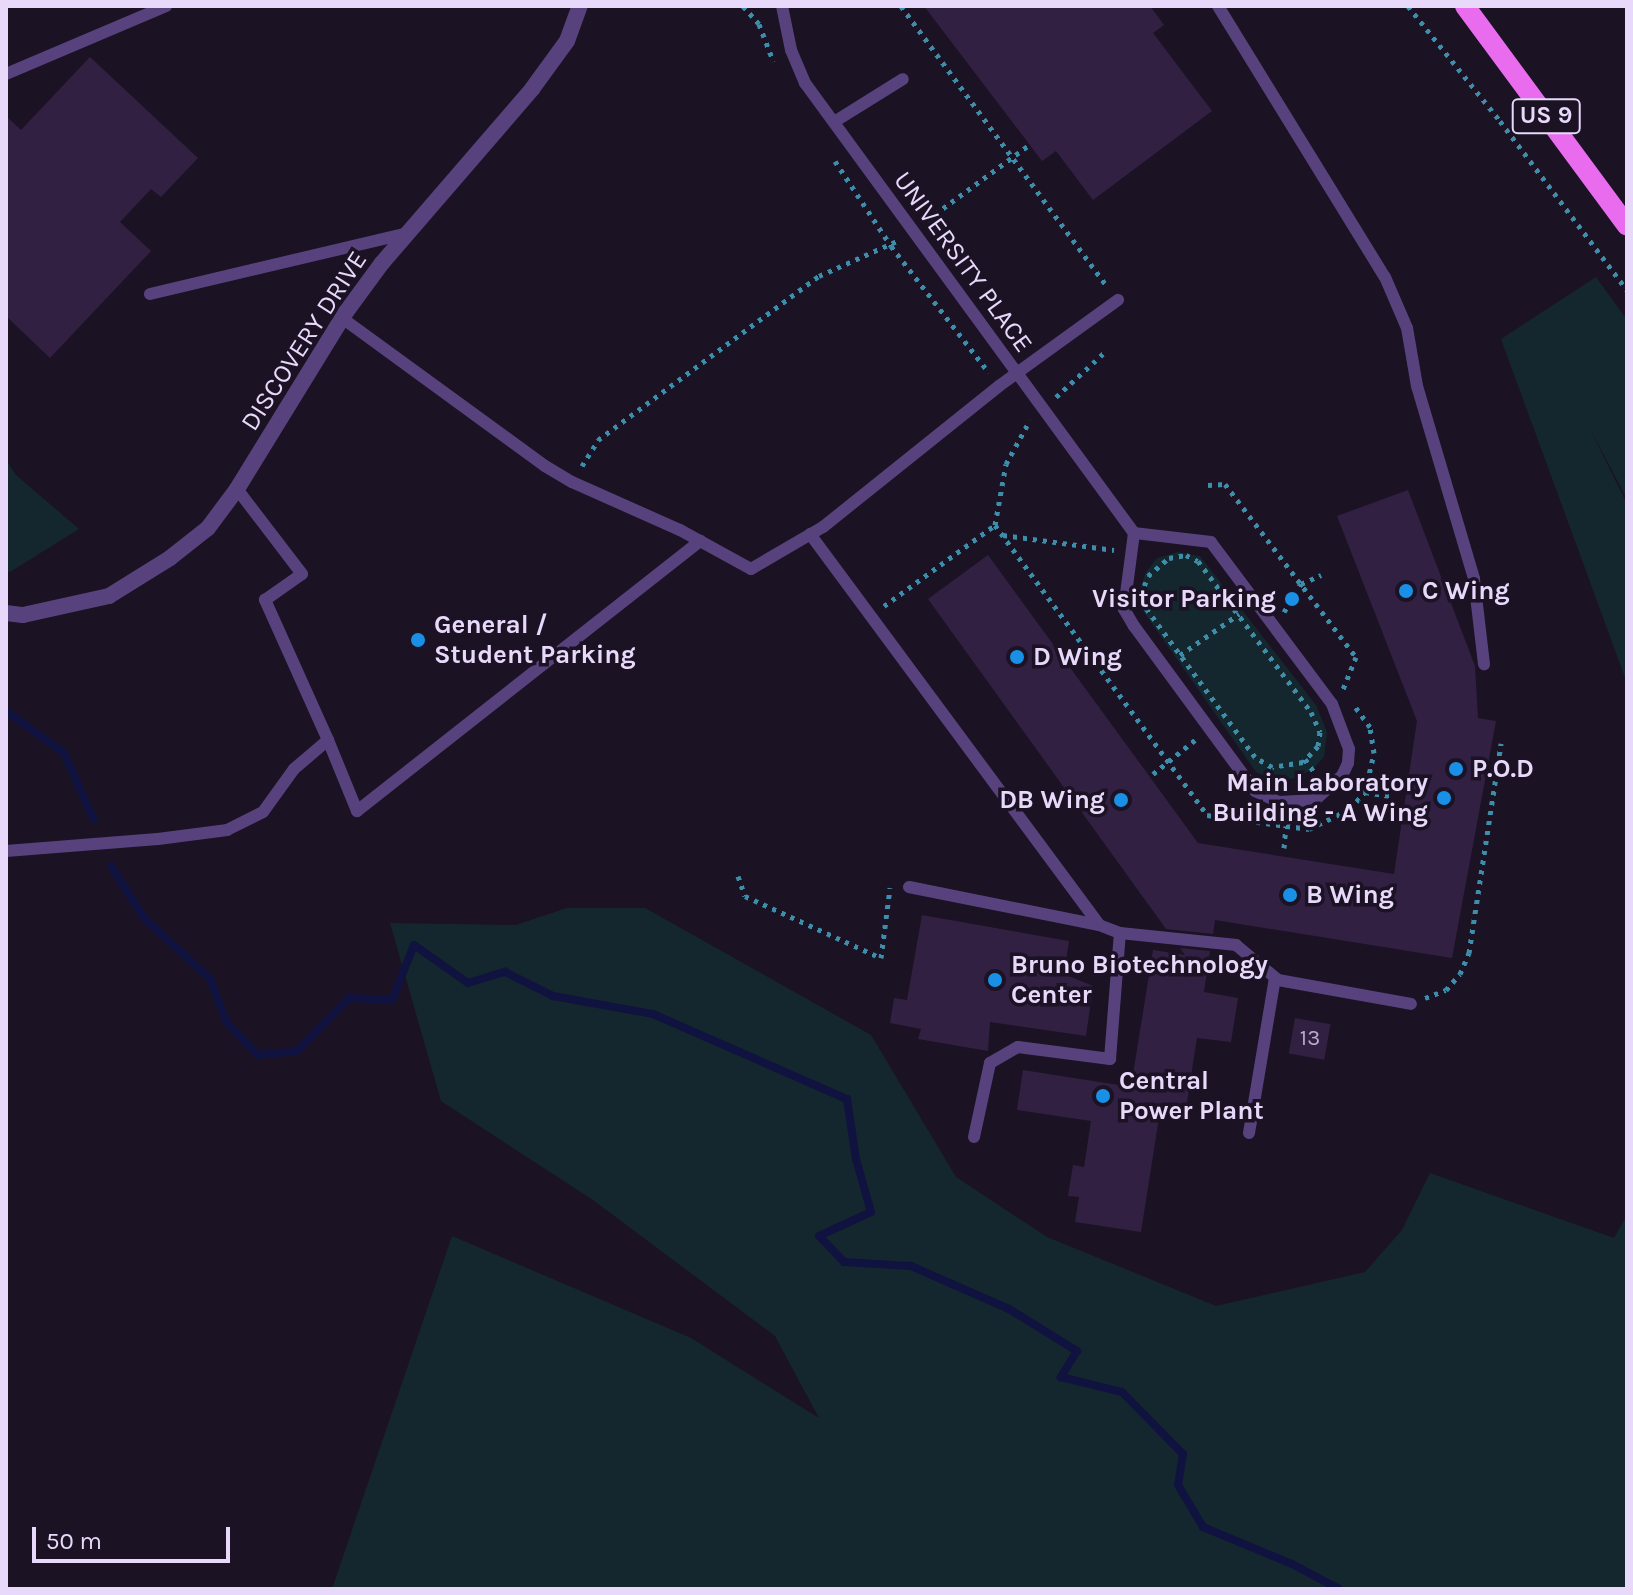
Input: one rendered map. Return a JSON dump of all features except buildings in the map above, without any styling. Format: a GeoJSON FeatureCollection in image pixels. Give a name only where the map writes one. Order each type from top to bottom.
{"type":"FeatureCollection","features":[{"type":"Feature","properties":{"kind":"main road","name":"US 9"},"geometry":{"type":"LineString","coordinates":[[1465,6],[1627,226]]}},
{"type":"Feature","properties":{"kind":"street","name":"DISCOVERY DRIVE"},"geometry":{"type":"LineString","coordinates":[[6,613],[23,615],[109,596],[170,558],[208,528],[237,489],[342,318],[382,263],[532,89],[567,41],[580,6]]}},
{"type":"Feature","properties":{"kind":"lane"},"geometry":{"type":"LineString","coordinates":[[120,6],[123,21]]}},
{"type":"Feature","properties":{"kind":"lane"},"geometry":{"type":"LineString","coordinates":[[6,74],[123,21],[166,6]]}},
{"type":"Feature","properties":{"kind":"lane","name":"UNIVERSITY PLACE"},"geometry":{"type":"LineString","coordinates":[[782,6],[797,69],[1134,533]]}},
{"type":"Feature","properties":{"kind":"lane"},"geometry":{"type":"LineString","coordinates":[[1218,6],[1385,277],[1407,328],[1417,386],[1474,579],[1484,664]]}},
{"type":"Feature","properties":{"kind":"lane"},"geometry":{"type":"LineString","coordinates":[[834,122],[903,79]]}},
{"type":"Feature","properties":{"kind":"lane"},"geometry":{"type":"LineString","coordinates":[[150,294],[409,233]]}},
{"type":"Feature","properties":{"kind":"lane"},"geometry":{"type":"LineString","coordinates":[[342,318],[572,482],[700,541],[751,569],[810,534],[1017,373],[1118,300]]}},
{"type":"Feature","properties":{"kind":"lane"},"geometry":{"type":"LineString","coordinates":[[237,489],[302,574],[265,600],[357,811],[700,541]]}},
{"type":"Feature","properties":{"kind":"lane"},"geometry":{"type":"LineString","coordinates":[[1134,533],[1211,542],[1332,704],[1349,749],[1342,776],[1315,800],[1279,802],[1255,791],[1124,609],[1134,533]]}},
{"type":"Feature","properties":{"kind":"lane"},"geometry":{"type":"LineString","coordinates":[[810,534],[868,617],[1099,925]]}},
{"type":"Feature","properties":{"kind":"lane"},"geometry":{"type":"LineString","coordinates":[[6,851],[158,839],[227,830],[263,812],[294,769],[328,740]]}},
{"type":"Feature","properties":{"kind":"lane"},"geometry":{"type":"LineString","coordinates":[[909,887],[1099,925],[1120,933],[1236,945],[1275,978],[1411,1004]]}},
{"type":"Feature","properties":{"kind":"lane"},"geometry":{"type":"LineString","coordinates":[[974,1137],[990,1063],[1018,1047],[1110,1059],[1120,933]]}},
{"type":"Feature","properties":{"kind":"lane"},"geometry":{"type":"LineString","coordinates":[[1249,1133],[1275,978]]}},
{"type":"Feature","properties":{"kind":"path"},"geometry":{"type":"LineString","coordinates":[[901,6],[1118,300]]}},
{"type":"Feature","properties":{"kind":"path"},"geometry":{"type":"LineString","coordinates":[[1408,6],[1627,290]]}},
{"type":"Feature","properties":{"kind":"path"},"geometry":{"type":"LineString","coordinates":[[572,482],[598,440],[819,276],[891,246],[1029,145]]}},
{"type":"Feature","properties":{"kind":"path"},"geometry":{"type":"LineString","coordinates":[[868,617],[995,525],[1006,464],[1031,419],[1105,352]]}},
{"type":"Feature","properties":{"kind":"path"},"geometry":{"type":"LineString","coordinates":[[995,525],[1207,815],[1309,829],[1350,809],[1365,792],[1374,753],[1370,727],[1343,689],[1356,657],[1225,484],[1208,485]]}},
{"type":"Feature","properties":{"kind":"path"},"geometry":{"type":"LineString","coordinates":[[1003,535],[1131,552]]}},
{"type":"Feature","properties":{"kind":"path"},"geometry":{"type":"LineString","coordinates":[[1186,555],[1198,561],[1238,614],[1311,712],[1320,732],[1318,746],[1303,762],[1272,767],[1255,757],[1146,608],[1141,595],[1148,576],[1157,566],[1169,558],[1186,555]]}},
{"type":"Feature","properties":{"kind":"path"},"geometry":{"type":"LineString","coordinates":[[1275,627],[1301,584],[1321,575]]}},
{"type":"Feature","properties":{"kind":"path"},"geometry":{"type":"LineString","coordinates":[[1180,655],[1256,602]]}},
{"type":"Feature","properties":{"kind":"path"},"geometry":{"type":"LineString","coordinates":[[1153,774],[1226,717]]}},
{"type":"Feature","properties":{"kind":"path"},"geometry":{"type":"LineString","coordinates":[[1411,1004],[1446,990],[1460,974],[1469,953],[1501,743]]}},
{"type":"Feature","properties":{"kind":"path"},"geometry":{"type":"LineString","coordinates":[[1365,792],[1391,796]]}},
{"type":"Feature","properties":{"kind":"path"},"geometry":{"type":"LineString","coordinates":[[1284,848],[1286,826]]}},
{"type":"Feature","properties":{"kind":"path"},"geometry":{"type":"LineString","coordinates":[[738,876],[745,896],[881,958],[890,883],[909,887]]}},
{"type":"Feature","properties":{"kind":"shaded area"},"geometry":{"type":"Polygon","coordinates":[[[1596,277],[1627,320],[1627,499],[1588,425],[1627,504],[1627,683],[1501,339],[1596,277]]]}},
{"type":"Feature","properties":{"kind":"shaded area"},"geometry":{"type":"Polygon","coordinates":[[[6,460],[16,475],[79,529],[10,572],[6,571],[6,460]]]}},
{"type":"Feature","properties":{"kind":"shaded area"},"geometry":{"type":"Polygon","coordinates":[[[1178,552],[1200,556],[1316,705],[1327,732],[1324,757],[1313,769],[1296,778],[1275,781],[1256,772],[1141,608],[1138,594],[1146,572],[1157,558],[1178,552]]]}},
{"type":"Feature","properties":{"kind":"shaded area"},"geometry":{"type":"Polygon","coordinates":[[[567,908],[645,908],[871,1035],[956,1177],[1047,1237],[1216,1306],[1365,1272],[1402,1230],[1430,1173],[1614,1238],[1627,1215],[1627,1589],[332,1589],[452,1236],[691,1338],[819,1418],[775,1336],[593,1200],[441,1101],[390,923],[516,925],[567,908]]]}},
{"type":"Feature","properties":{"kind":"waterway"},"geometry":{"type":"LineString","coordinates":[[6,711],[64,753],[94,820]]}},
{"type":"Feature","properties":{"kind":"waterway"},"geometry":{"type":"LineString","coordinates":[[111,866],[144,918],[210,979],[227,1023],[258,1055],[297,1051],[349,998],[392,1000],[414,945],[468,983],[505,972],[553,996],[653,1014],[847,1099],[856,1159],[871,1212],[819,1236],[844,1262],[911,1266],[1009,1309],[1077,1351],[1061,1377],[1122,1392],[1183,1454],[1178,1485],[1203,1527],[1292,1564],[1339,1589]]}},
{"type":"Feature","properties":{"kind":"place","name":"C Wing"},"geometry":{"type":"Point","coordinates":[1406,591]}},
{"type":"Feature","properties":{"kind":"place","name":"Visitor Parking"},"geometry":{"type":"Point","coordinates":[1292,599]}},
{"type":"Feature","properties":{"kind":"place","name":"General / Student Parking"},"geometry":{"type":"Point","coordinates":[418,640]}},
{"type":"Feature","properties":{"kind":"place","name":"D Wing"},"geometry":{"type":"Point","coordinates":[1017,657]}},
{"type":"Feature","properties":{"kind":"place","name":"P.O.D"},"geometry":{"type":"Point","coordinates":[1456,769]}},
{"type":"Feature","properties":{"kind":"place","name":"Main Laboratory Building - A Wing"},"geometry":{"type":"Point","coordinates":[1444,798]}},
{"type":"Feature","properties":{"kind":"place","name":"DB Wing"},"geometry":{"type":"Point","coordinates":[1121,800]}},
{"type":"Feature","properties":{"kind":"place","name":"B Wing"},"geometry":{"type":"Point","coordinates":[1290,895]}},
{"type":"Feature","properties":{"kind":"place","name":"Bruno Biotechnology Center"},"geometry":{"type":"Point","coordinates":[995,980]}},
{"type":"Feature","properties":{"kind":"place","name":"Central Power Plant"},"geometry":{"type":"Point","coordinates":[1103,1096]}}]}
